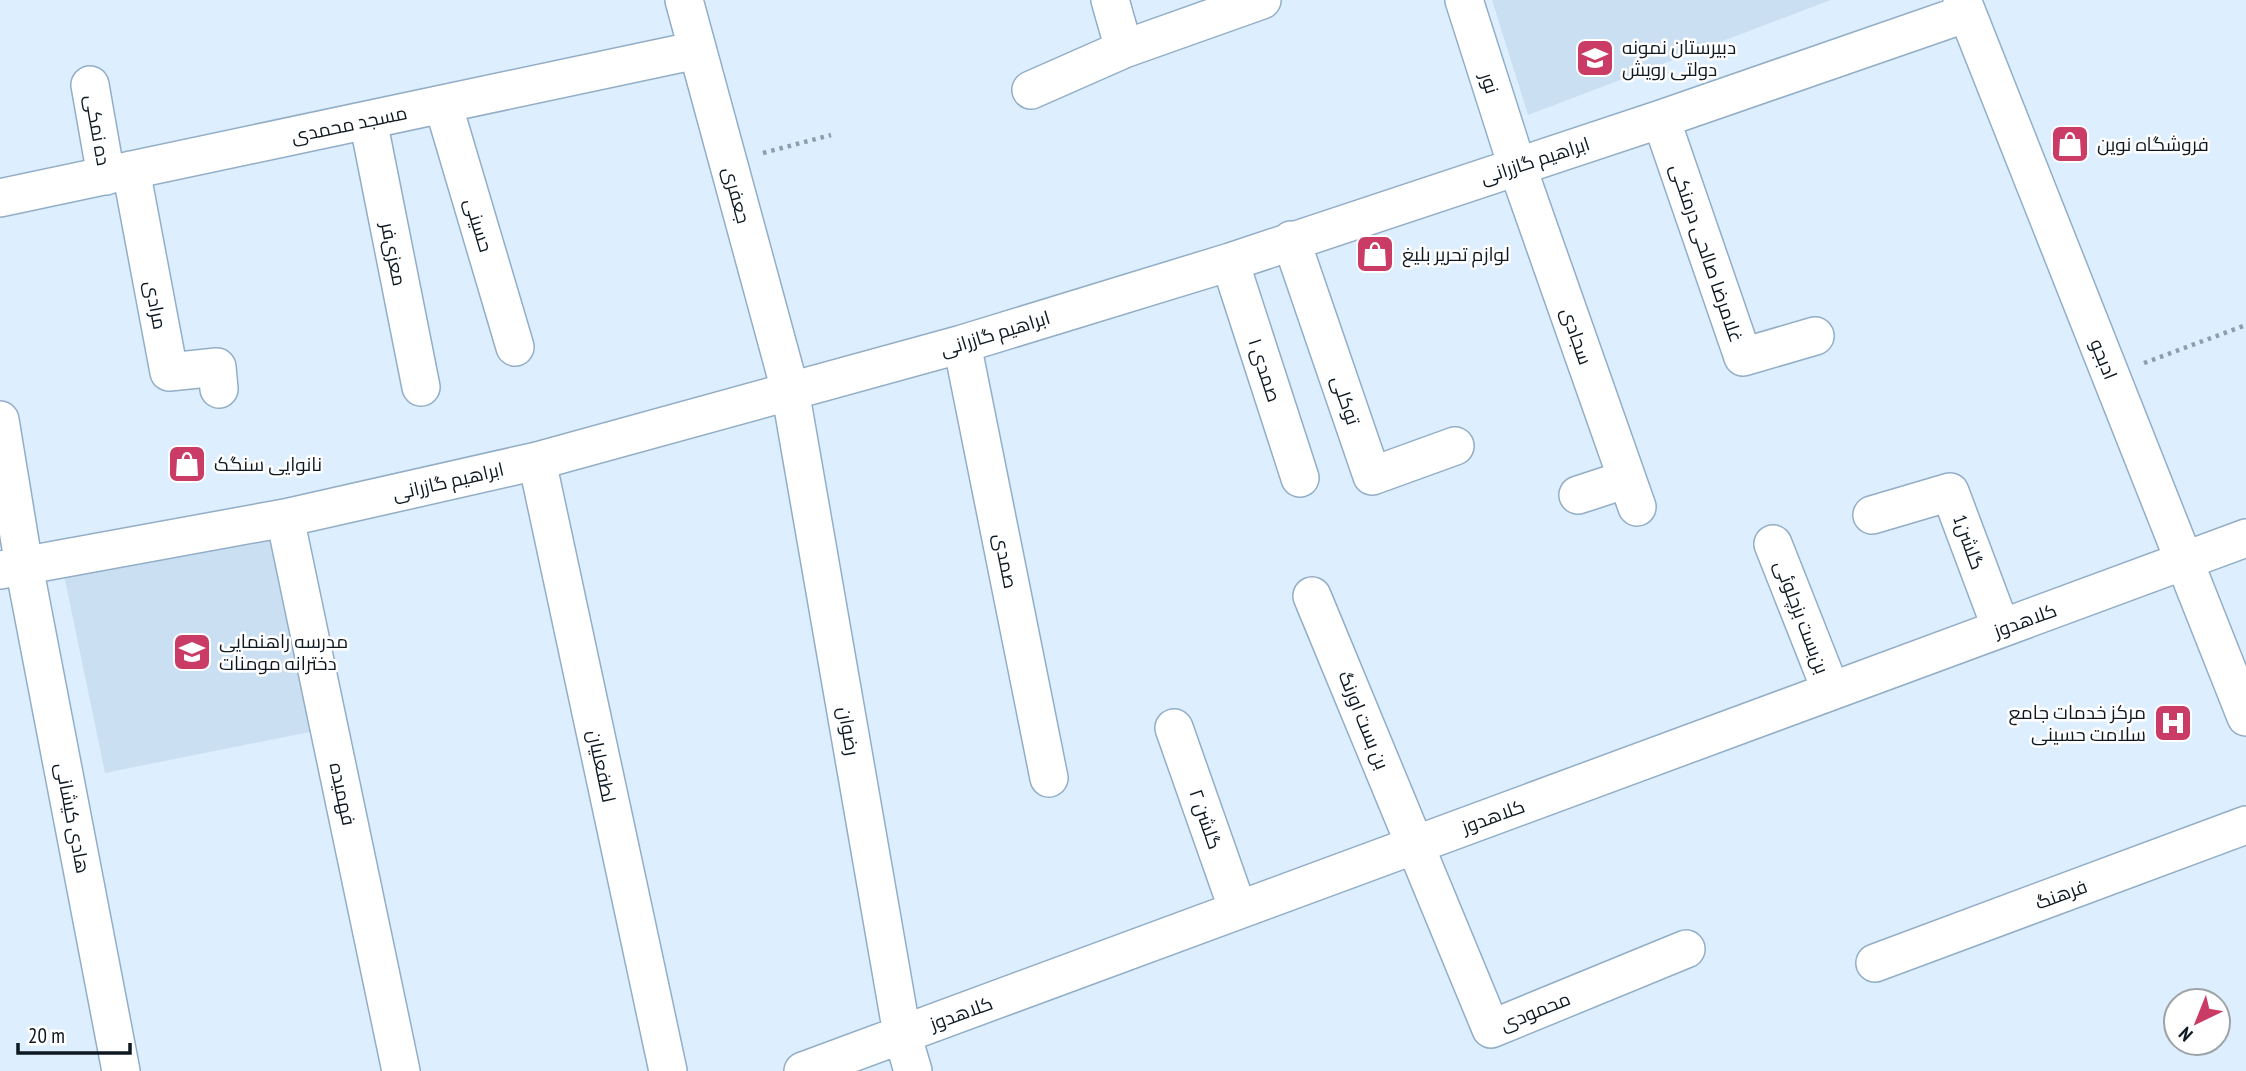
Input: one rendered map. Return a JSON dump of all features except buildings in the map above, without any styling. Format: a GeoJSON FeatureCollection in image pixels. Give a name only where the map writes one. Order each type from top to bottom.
{"type":"FeatureCollection","features":[{"type":"Feature","properties":{"kind":"street","name":"جعفری"},"geometry":{"type":"LineString","coordinates":[[684,0],[790,390]]}},
{"type":"Feature","properties":{"kind":"street"},"geometry":{"type":"LineString","coordinates":[[1110,0],[1124,49]]}},
{"type":"Feature","properties":{"kind":"street"},"geometry":{"type":"LineString","coordinates":[[1031,90],[1124,49],[1262,0]]}},
{"type":"Feature","properties":{"kind":"street","name":"نور"},"geometry":{"type":"LineString","coordinates":[[1464,0],[1517,166]]}},
{"type":"Feature","properties":{"kind":"street","name":"ابراهیم گازرانی"},"geometry":{"type":"LineString","coordinates":[[12,568],[285,518],[537,461],[962,344],[1230,262],[1661,119],[1965,7]]}},
{"type":"Feature","properties":{"kind":"street","name":"ادبجو"},"geometry":{"type":"LineString","coordinates":[[1965,7],[2246,717]]}},
{"type":"Feature","properties":{"kind":"street","name":"مسجد محمدی"},"geometry":{"type":"LineString","coordinates":[[0,198],[697,50]]}},
{"type":"Feature","properties":{"kind":"street","name":"ده نمکی"},"geometry":{"type":"LineString","coordinates":[[90,85],[119,173]]}},
{"type":"Feature","properties":{"kind":"street","name":"حسینی"},"geometry":{"type":"LineString","coordinates":[[443,104],[515,347]]}},
{"type":"Feature","properties":{"kind":"street","name":"غلامرضا صالحی درمنکی"},"geometry":{"type":"LineString","coordinates":[[1661,119],[1743,357],[1815,336]]}},
{"type":"Feature","properties":{"kind":"street","name":"معزی‌فر"},"geometry":{"type":"LineString","coordinates":[[368,120],[421,387]]}},
{"type":"Feature","properties":{"kind":"street","name":"سجادی"},"geometry":{"type":"LineString","coordinates":[[1517,166],[1632,493],[1578,495]]}},
{"type":"Feature","properties":{"kind":"street","name":"مرادی"},"geometry":{"type":"LineString","coordinates":[[119,173],[169,372],[217,367],[219,389]]}},
{"type":"Feature","properties":{"kind":"street","name":"توکلی"},"geometry":{"type":"LineString","coordinates":[[1291,240],[1372,476],[1455,446]]}},
{"type":"Feature","properties":{"kind":"street","name":"صمدی ۱"},"geometry":{"type":"LineString","coordinates":[[1230,262],[1300,478]]}},
{"type":"Feature","properties":{"kind":"street","name":"صمدی"},"geometry":{"type":"LineString","coordinates":[[962,344],[1049,778]]}},
{"type":"Feature","properties":{"kind":"street","name":"رضوان"},"geometry":{"type":"LineString","coordinates":[[790,390],[902,1034],[913,1071]]}},
{"type":"Feature","properties":{"kind":"street","name":"هادی کیشانی"},"geometry":{"type":"LineString","coordinates":[[0,420],[12,568],[121,1071]]}},
{"type":"Feature","properties":{"kind":"street","name":"لطفعلیان"},"geometry":{"type":"LineString","coordinates":[[537,461],[668,1071]]}},
{"type":"Feature","properties":{"kind":"street","name":"گلشن1"},"geometry":{"type":"LineString","coordinates":[[1872,515],[1950,492],[2001,628]]}},
{"type":"Feature","properties":{"kind":"street","name":"فهمیده"},"geometry":{"type":"LineString","coordinates":[[285,518],[401,1071]]}},
{"type":"Feature","properties":{"kind":"street","name":"کلاهدوز"},"geometry":{"type":"LineString","coordinates":[[803,1071],[2246,538]]}},
{"type":"Feature","properties":{"kind":"street","name":"بن‌بست بزچلوئی"},"geometry":{"type":"LineString","coordinates":[[1773,544],[1831,691]]}},
{"type":"Feature","properties":{"kind":"street","name":"بن بست اورنگ"},"geometry":{"type":"LineString","coordinates":[[1312,596],[1415,845]]}},
{"type":"Feature","properties":{"kind":"street","name":"گلشن ۲"},"geometry":{"type":"LineString","coordinates":[[1174,728],[1238,910]]}},
{"type":"Feature","properties":{"kind":"street","name":"فرهنگ"},"geometry":{"type":"LineString","coordinates":[[1875,963],[2246,825]]}},
{"type":"Feature","properties":{"kind":"street","name":"محمودی"},"geometry":{"type":"LineString","coordinates":[[1415,845],[1491,1028],[1685,949]]}},
{"type":"Feature","properties":{"kind":"path"},"geometry":{"type":"LineString","coordinates":[[728,163],[831,135]]}},
{"type":"Feature","properties":{"kind":"path"},"geometry":{"type":"LineString","coordinates":[[2111,376],[2246,325]]}},
{"type":"Feature","properties":{"kind":"shaded area","name":"دبیرستان نمونه دولتی رویش"},"geometry":{"type":"Polygon","coordinates":[[[1492,0],[1831,0],[1528,115],[1492,0]]]}},
{"type":"Feature","properties":{"kind":"shaded area","name":"مدرسه راهنمایی دخترانه مومنات"},"geometry":{"type":"Polygon","coordinates":[[[279,532],[320,730],[105,773],[64,575],[279,532]]]}},
{"type":"Feature","properties":{"kind":"place","name":"دبیرستان نمونه دولتی رویش"},"geometry":{"type":"Point","coordinates":[1595,58]}},
{"type":"Feature","properties":{"kind":"place","name":"فروشگاه نوین"},"geometry":{"type":"Point","coordinates":[2070,144]}},
{"type":"Feature","properties":{"kind":"place","name":"لوازم تحریر بلیغ"},"geometry":{"type":"Point","coordinates":[1375,254]}},
{"type":"Feature","properties":{"kind":"place","name":"نانوایی سنگک"},"geometry":{"type":"Point","coordinates":[187,464]}},
{"type":"Feature","properties":{"kind":"place","name":"مدرسه راهنمایی دخترانه مومنات"},"geometry":{"type":"Point","coordinates":[192,652]}},
{"type":"Feature","properties":{"kind":"place","name":"مرکز خدمات جامع سلامت حسینی"},"geometry":{"type":"Point","coordinates":[2173,723]}}]}
